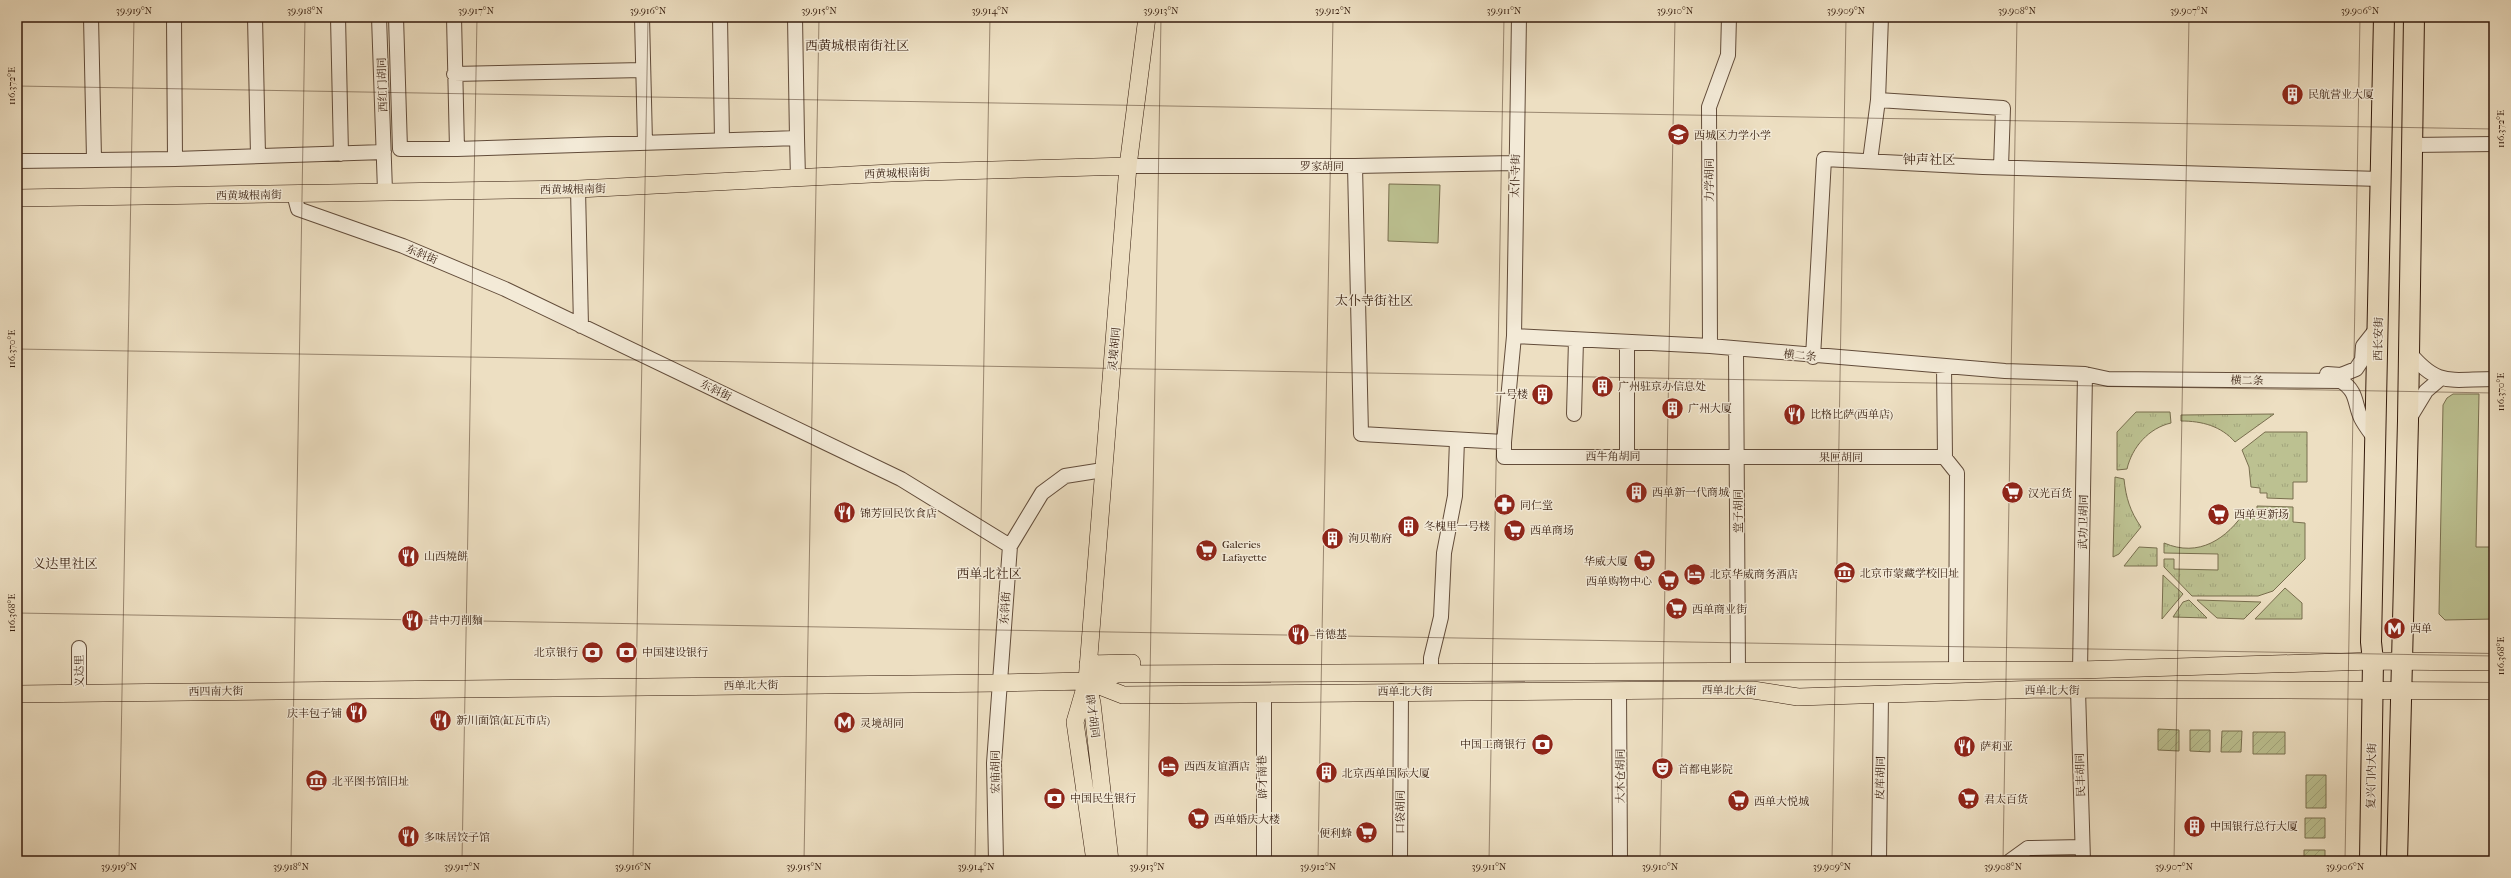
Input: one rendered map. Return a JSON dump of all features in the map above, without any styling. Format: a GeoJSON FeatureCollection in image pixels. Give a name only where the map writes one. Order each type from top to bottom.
{"type":"FeatureCollection","features":[{"type":"Feature","properties":{"kind":"highway","name":"西长安街"},"geometry":{"type":"LineString","coordinates":[[2373,661],[2371,642],[2384,17]]}},
{"type":"Feature","properties":{"kind":"highway"},"geometry":{"type":"LineString","coordinates":[[2397,861],[2408,421],[2414,17]]}},
{"type":"Feature","properties":{"kind":"highway","name":"复兴门内大街"},"geometry":{"type":"LineString","coordinates":[[2370,861],[2373,661]]}},
{"type":"Feature","properties":{"kind":"main road","name":"灵境胡同"},"geometry":{"type":"LineString","coordinates":[[1087,681],[1128,166],[1146,17]]}},
{"type":"Feature","properties":{"kind":"main road","name":"西黄城根南街"},"geometry":{"type":"LineString","coordinates":[[17,198],[578,189],[798,178],[1128,166]]}},
{"type":"Feature","properties":{"kind":"main road","name":"西单北大街"},"geometry":{"type":"LineString","coordinates":[[415,689],[999,683],[1087,681],[1118,674],[2080,670],[2373,661],[2494,662]]}},
{"type":"Feature","properties":{"kind":"main road"},"geometry":{"type":"LineString","coordinates":[[1088,664],[1188,663],[1247,673]]}},
{"type":"Feature","properties":{"kind":"main road","name":"西单北大街"},"geometry":{"type":"LineString","coordinates":[[1087,681],[1123,695],[1401,691],[1753,690],[1798,697],[2078,690],[2494,691]]}},
{"type":"Feature","properties":{"kind":"main road","name":"辟才胡同"},"geometry":{"type":"LineString","coordinates":[[1087,681],[1075,722],[1095,861]]}},
{"type":"Feature","properties":{"kind":"main road","name":"辟才胡同"},"geometry":{"type":"LineString","coordinates":[[1087,681],[1092,704],[1110,861]]}},
{"type":"Feature","properties":{"kind":"main road","name":"西四南大街"},"geometry":{"type":"LineString","coordinates":[[17,694],[415,689]]}},
{"type":"Feature","properties":{"kind":"street"},"geometry":{"type":"LineString","coordinates":[[91,17],[94,159]]}},
{"type":"Feature","properties":{"kind":"street"},"geometry":{"type":"LineString","coordinates":[[174,17],[176,159]]}},
{"type":"Feature","properties":{"kind":"street"},"geometry":{"type":"LineString","coordinates":[[254,17],[258,155]]}},
{"type":"Feature","properties":{"kind":"street"},"geometry":{"type":"LineString","coordinates":[[338,17],[341,154]]}},
{"type":"Feature","properties":{"kind":"street","name":"西红门胡同"},"geometry":{"type":"LineString","coordinates":[[379,17],[385,191]]}},
{"type":"Feature","properties":{"kind":"street"},"geometry":{"type":"LineString","coordinates":[[396,17],[400,149],[457,149],[797,138]]}},
{"type":"Feature","properties":{"kind":"street"},"geometry":{"type":"LineString","coordinates":[[454,17],[454,74],[457,149]]}},
{"type":"Feature","properties":{"kind":"street"},"geometry":{"type":"LineString","coordinates":[[642,17],[645,143]]}},
{"type":"Feature","properties":{"kind":"street"},"geometry":{"type":"LineString","coordinates":[[720,17],[722,140]]}},
{"type":"Feature","properties":{"kind":"street"},"geometry":{"type":"LineString","coordinates":[[795,17],[798,178]]}},
{"type":"Feature","properties":{"kind":"street","name":"太仆寺街"},"geometry":{"type":"LineString","coordinates":[[1504,442],[1514,336],[1515,163],[1520,17]]}},
{"type":"Feature","properties":{"kind":"street","name":"力学胡同"},"geometry":{"type":"LineString","coordinates":[[1710,346],[1709,107],[1728,55],[1729,17]]}},
{"type":"Feature","properties":{"kind":"street"},"geometry":{"type":"LineString","coordinates":[[1870,161],[1878,100],[1881,17]]}},
{"type":"Feature","properties":{"kind":"street"},"geometry":{"type":"LineString","coordinates":[[454,74],[643,70]]}},
{"type":"Feature","properties":{"kind":"street"},"geometry":{"type":"LineString","coordinates":[[1878,100],[2003,108],[2001,167]]}},
{"type":"Feature","properties":{"kind":"street"},"geometry":{"type":"LineString","coordinates":[[2412,145],[2494,144]]}},
{"type":"Feature","properties":{"kind":"street"},"geometry":{"type":"LineString","coordinates":[[17,161],[176,159],[258,155],[384,152]]}},
{"type":"Feature","properties":{"kind":"street"},"geometry":{"type":"LineString","coordinates":[[1813,357],[1824,159],[2001,167],[2380,179]]}},
{"type":"Feature","properties":{"kind":"street","name":"罗家胡同"},"geometry":{"type":"LineString","coordinates":[[1128,166],[1355,166],[1515,163]]}},
{"type":"Feature","properties":{"kind":"street"},"geometry":{"type":"LineString","coordinates":[[1355,166],[1361,434],[1504,442]]}},
{"type":"Feature","properties":{"kind":"street"},"geometry":{"type":"LineString","coordinates":[[578,189],[581,326]]}},
{"type":"Feature","properties":{"kind":"street","name":"东斜街"},"geometry":{"type":"LineString","coordinates":[[294,194],[298,210],[403,246],[505,289],[901,478],[1010,546],[999,683]]}},
{"type":"Feature","properties":{"kind":"street","name":"横二条"},"geometry":{"type":"LineString","coordinates":[[2085,374],[2098,369],[2341,375],[2356,369],[2362,360],[2363,346],[2378,327]]}},
{"type":"Feature","properties":{"kind":"street","name":"横二条"},"geometry":{"type":"LineString","coordinates":[[1514,336],[1627,343],[1710,346],[1736,350],[1813,357],[2005,371],[2085,374],[2108,379],[2340,381],[2348,386],[2358,402],[2361,418],[2375,439]]}},
{"type":"Feature","properties":{"kind":"street"},"geometry":{"type":"LineString","coordinates":[[1574,414],[1576,340]]}},
{"type":"Feature","properties":{"kind":"street"},"geometry":{"type":"LineString","coordinates":[[1627,343],[1627,454]]}},
{"type":"Feature","properties":{"kind":"street","name":"堂子胡同"},"geometry":{"type":"LineString","coordinates":[[1736,350],[1738,456],[1738,672]]}},
{"type":"Feature","properties":{"kind":"street"},"geometry":{"type":"LineString","coordinates":[[2408,351],[2421,368],[2440,379],[2494,379]]}},
{"type":"Feature","properties":{"kind":"street"},"geometry":{"type":"LineString","coordinates":[[1944,366],[1945,457],[1957,473],[1956,671]]}},
{"type":"Feature","properties":{"kind":"street","name":"武功卫胡同"},"geometry":{"type":"LineString","coordinates":[[2080,670],[2085,374]]}},
{"type":"Feature","properties":{"kind":"street"},"geometry":{"type":"LineString","coordinates":[[2408,421],[2426,391],[2440,379]]}},
{"type":"Feature","properties":{"kind":"street"},"geometry":{"type":"LineString","coordinates":[[1431,672],[1431,658],[1441,617],[1444,553],[1455,496],[1456,440]]}},
{"type":"Feature","properties":{"kind":"street","name":"西牛角胡同"},"geometry":{"type":"LineString","coordinates":[[1504,442],[1504,457],[1738,456]]}},
{"type":"Feature","properties":{"kind":"street","name":"果匣胡同"},"geometry":{"type":"LineString","coordinates":[[1738,456],[1945,457]]}},
{"type":"Feature","properties":{"kind":"street"},"geometry":{"type":"LineString","coordinates":[[1010,546],[1042,493],[1065,476],[1103,470]]}},
{"type":"Feature","properties":{"kind":"street","name":"义达里"},"geometry":{"type":"LineString","coordinates":[[79,648],[79,693]]}},
{"type":"Feature","properties":{"kind":"street","name":"宏庙胡同"},"geometry":{"type":"LineString","coordinates":[[996,861],[994,763],[999,683]]}},
{"type":"Feature","properties":{"kind":"street","name":"大木仓胡同"},"geometry":{"type":"LineString","coordinates":[[1619,690],[1620,861]]}},
{"type":"Feature","properties":{"kind":"street","name":"民丰胡同"},"geometry":{"type":"LineString","coordinates":[[2078,690],[2082,854]]}},
{"type":"Feature","properties":{"kind":"street","name":"口袋胡同"},"geometry":{"type":"LineString","coordinates":[[1400,861],[1401,691]]}},
{"type":"Feature","properties":{"kind":"street","name":"辟才南巷"},"geometry":{"type":"LineString","coordinates":[[1264,693],[1264,861]]}},
{"type":"Feature","properties":{"kind":"street","name":"皮库胡同"},"geometry":{"type":"LineString","coordinates":[[1879,861],[1882,695]]}},
{"type":"Feature","properties":{"kind":"street"},"geometry":{"type":"LineString","coordinates":[[2010,861],[2028,848],[2082,854]]}},
{"type":"Feature","properties":{"kind":"green space"},"geometry":{"type":"Polygon","coordinates":[[[1389,184],[1440,185],[1438,243],[1388,241],[1389,184]]]}},
{"type":"Feature","properties":{"kind":"green space"},"geometry":{"type":"Polygon","coordinates":[[[2453,394],[2479,394],[2476,547],[2494,547],[2494,619],[2445,620],[2439,614],[2443,405],[2447,398],[2453,394]]]}},
{"type":"Feature","properties":{"kind":"green space"},"geometry":{"type":"Polygon","coordinates":[[[2136,412],[2170,412],[2171,423],[2156,429],[2149,434],[2137,446],[2129,461],[2127,469],[2117,470],[2117,432],[2136,412]]]}},
{"type":"Feature","properties":{"kind":"green space"},"geometry":{"type":"Polygon","coordinates":[[[2274,414],[2235,442],[2217,428],[2204,423],[2181,421],[2181,415],[2274,414]]]}},
{"type":"Feature","properties":{"kind":"green space"},"geometry":{"type":"Polygon","coordinates":[[[2265,432],[2307,432],[2307,482],[2293,482],[2293,499],[2267,498],[2267,493],[2260,493],[2260,488],[2251,487],[2249,467],[2242,450],[2265,432]]]}},
{"type":"Feature","properties":{"kind":"green space"},"geometry":{"type":"Polygon","coordinates":[[[2115,477],[2124,479],[2129,504],[2141,527],[2119,554],[2113,557],[2115,477]]]}},
{"type":"Feature","properties":{"kind":"green space"},"geometry":{"type":"Polygon","coordinates":[[[2257,506],[2293,507],[2293,522],[2305,523],[2305,559],[2273,591],[2258,596],[2192,596],[2164,567],[2164,559],[2174,559],[2174,569],[2218,570],[2218,554],[2164,553],[2164,543],[2177,547],[2189,548],[2200,547],[2211,543],[2230,530],[2246,510],[2257,511],[2257,506]]]}},
{"type":"Feature","properties":{"kind":"green space"},"geometry":{"type":"Polygon","coordinates":[[[2139,547],[2157,548],[2157,566],[2124,566],[2139,547]]]}},
{"type":"Feature","properties":{"kind":"green space"},"geometry":{"type":"Polygon","coordinates":[[[2163,575],[2183,594],[2162,619],[2163,575]]]}},
{"type":"Feature","properties":{"kind":"green space"},"geometry":{"type":"Polygon","coordinates":[[[2285,588],[2302,603],[2302,619],[2255,619],[2285,588]]]}},
{"type":"Feature","properties":{"kind":"green space"},"geometry":{"type":"Polygon","coordinates":[[[2189,600],[2207,618],[2173,617],[2183,602],[2189,600]]]}},
{"type":"Feature","properties":{"kind":"green space"},"geometry":{"type":"Polygon","coordinates":[[[2197,600],[2261,602],[2244,619],[2217,618],[2197,600]]]}},
{"type":"Feature","properties":{"kind":"green space"},"geometry":{"type":"Polygon","coordinates":[[[2158,729],[2179,730],[2179,751],[2158,750],[2158,729]]]}},
{"type":"Feature","properties":{"kind":"green space"},"geometry":{"type":"Polygon","coordinates":[[[2190,730],[2210,730],[2210,752],[2190,751],[2190,730]]]}},
{"type":"Feature","properties":{"kind":"green space"},"geometry":{"type":"Polygon","coordinates":[[[2222,731],[2242,731],[2241,752],[2221,752],[2222,731]]]}},
{"type":"Feature","properties":{"kind":"green space"},"geometry":{"type":"Polygon","coordinates":[[[2253,732],[2285,732],[2285,754],[2253,754],[2253,732]]]}},
{"type":"Feature","properties":{"kind":"green space"},"geometry":{"type":"Polygon","coordinates":[[[2306,775],[2326,775],[2326,808],[2306,808],[2306,775]]]}},
{"type":"Feature","properties":{"kind":"green space"},"geometry":{"type":"Polygon","coordinates":[[[2305,818],[2325,818],[2325,838],[2305,838],[2305,818]]]}},
{"type":"Feature","properties":{"kind":"green space"},"geometry":{"type":"Polygon","coordinates":[[[2304,850],[2325,850],[2325,861],[2304,861],[2304,850]]]}},
{"type":"Feature","properties":{"kind":"place","name":"民航营业大厦"},"geometry":{"type":"Point","coordinates":[2292,94]}},
{"type":"Feature","properties":{"kind":"place","name":"西城区力学小学"},"geometry":{"type":"Point","coordinates":[1678,135]}},
{"type":"Feature","properties":{"kind":"place","name":"广州驻京办信息处"},"geometry":{"type":"Point","coordinates":[1603,386]}},
{"type":"Feature","properties":{"kind":"place","name":"一号楼"},"geometry":{"type":"Point","coordinates":[1543,394]}},
{"type":"Feature","properties":{"kind":"place","name":"广州大厦"},"geometry":{"type":"Point","coordinates":[1672,408]}},
{"type":"Feature","properties":{"kind":"place","name":"比格比萨(西单店)"},"geometry":{"type":"Point","coordinates":[1795,414]}},
{"type":"Feature","properties":{"kind":"place","name":"西单新一代商城"},"geometry":{"type":"Point","coordinates":[1636,492]}},
{"type":"Feature","properties":{"kind":"place","name":"汉光百货"},"geometry":{"type":"Point","coordinates":[2012,493]}},
{"type":"Feature","properties":{"kind":"place","name":"同仁堂"},"geometry":{"type":"Point","coordinates":[1505,505]}},
{"type":"Feature","properties":{"kind":"place","name":"锦芳回民饮食店"},"geometry":{"type":"Point","coordinates":[844,513]}},
{"type":"Feature","properties":{"kind":"place","name":"西单更新场"},"geometry":{"type":"Point","coordinates":[2218,514]}},
{"type":"Feature","properties":{"kind":"place","name":"冬槐里一号楼"},"geometry":{"type":"Point","coordinates":[1408,526]}},
{"type":"Feature","properties":{"kind":"place","name":"西单商场"},"geometry":{"type":"Point","coordinates":[1515,530]}},
{"type":"Feature","properties":{"kind":"place","name":"洵贝勒府"},"geometry":{"type":"Point","coordinates":[1332,538]}},
{"type":"Feature","properties":{"kind":"place","name":"Galeries Lafayette"},"geometry":{"type":"Point","coordinates":[1207,550]}},
{"type":"Feature","properties":{"kind":"place","name":"山西燒餅"},"geometry":{"type":"Point","coordinates":[408,556]}},
{"type":"Feature","properties":{"kind":"place","name":"华威大厦"},"geometry":{"type":"Point","coordinates":[1644,561]}},
{"type":"Feature","properties":{"kind":"place","name":"北京市蒙藏学校旧址"},"geometry":{"type":"Point","coordinates":[1845,573]}},
{"type":"Feature","properties":{"kind":"place","name":"北京华威商务酒店"},"geometry":{"type":"Point","coordinates":[1695,574]}},
{"type":"Feature","properties":{"kind":"place","name":"西单购物中心"},"geometry":{"type":"Point","coordinates":[1668,581]}},
{"type":"Feature","properties":{"kind":"place","name":"西单商业街"},"geometry":{"type":"Point","coordinates":[1677,609]}},
{"type":"Feature","properties":{"kind":"place","name":"昔中刀削麵"},"geometry":{"type":"Point","coordinates":[412,620]}},
{"type":"Feature","properties":{"kind":"place","name":"西单"},"geometry":{"type":"Point","coordinates":[2394,628]}},
{"type":"Feature","properties":{"kind":"place","name":"肯德基"},"geometry":{"type":"Point","coordinates":[1299,634]}},
{"type":"Feature","properties":{"kind":"place","name":"北京银行"},"geometry":{"type":"Point","coordinates":[593,652]}},
{"type":"Feature","properties":{"kind":"place","name":"中国建设银行"},"geometry":{"type":"Point","coordinates":[627,652]}},
{"type":"Feature","properties":{"kind":"place","name":"庆丰包子铺"},"geometry":{"type":"Point","coordinates":[357,713]}},
{"type":"Feature","properties":{"kind":"place","name":"新川面馆(缸瓦市店)"},"geometry":{"type":"Point","coordinates":[440,720]}},
{"type":"Feature","properties":{"kind":"place","name":"灵境胡同"},"geometry":{"type":"Point","coordinates":[844,723]}},
{"type":"Feature","properties":{"kind":"place","name":"中国工商银行"},"geometry":{"type":"Point","coordinates":[1542,744]}},
{"type":"Feature","properties":{"kind":"place","name":"萨莉亚"},"geometry":{"type":"Point","coordinates":[1964,746]}},
{"type":"Feature","properties":{"kind":"place","name":"西西友谊酒店"},"geometry":{"type":"Point","coordinates":[1169,766]}},
{"type":"Feature","properties":{"kind":"place","name":"首都电影院"},"geometry":{"type":"Point","coordinates":[1663,769]}},
{"type":"Feature","properties":{"kind":"place","name":"北京西单国际大厦"},"geometry":{"type":"Point","coordinates":[1326,773]}},
{"type":"Feature","properties":{"kind":"place","name":"北平图书馆旧址"},"geometry":{"type":"Point","coordinates":[316,781]}},
{"type":"Feature","properties":{"kind":"place","name":"中国民生银行"},"geometry":{"type":"Point","coordinates":[1054,798]}},
{"type":"Feature","properties":{"kind":"place","name":"君太百货"},"geometry":{"type":"Point","coordinates":[1969,799]}},
{"type":"Feature","properties":{"kind":"place","name":"西单大悦城"},"geometry":{"type":"Point","coordinates":[1738,801]}},
{"type":"Feature","properties":{"kind":"place","name":"西单婚庆大楼"},"geometry":{"type":"Point","coordinates":[1199,819]}},
{"type":"Feature","properties":{"kind":"place","name":"中国银行总行大厦"},"geometry":{"type":"Point","coordinates":[2195,826]}},
{"type":"Feature","properties":{"kind":"place","name":"便利蜂"},"geometry":{"type":"Point","coordinates":[1367,833]}},
{"type":"Feature","properties":{"kind":"place","name":"多味居饺子馆"},"geometry":{"type":"Point","coordinates":[408,837]}},
{"type":"Feature","properties":{"kind":"district","name":"西黄城根南街社区"},"geometry":{"type":"Point","coordinates":[857,45]}},
{"type":"Feature","properties":{"kind":"district","name":"钟声社区"},"geometry":{"type":"Point","coordinates":[1929,159]}},
{"type":"Feature","properties":{"kind":"district","name":"太仆寺街社区"},"geometry":{"type":"Point","coordinates":[1374,300]}},
{"type":"Feature","properties":{"kind":"district","name":"义达里社区"},"geometry":{"type":"Point","coordinates":[65,563]}},
{"type":"Feature","properties":{"kind":"district","name":"西单北社区"},"geometry":{"type":"Point","coordinates":[989,573]}}]}
